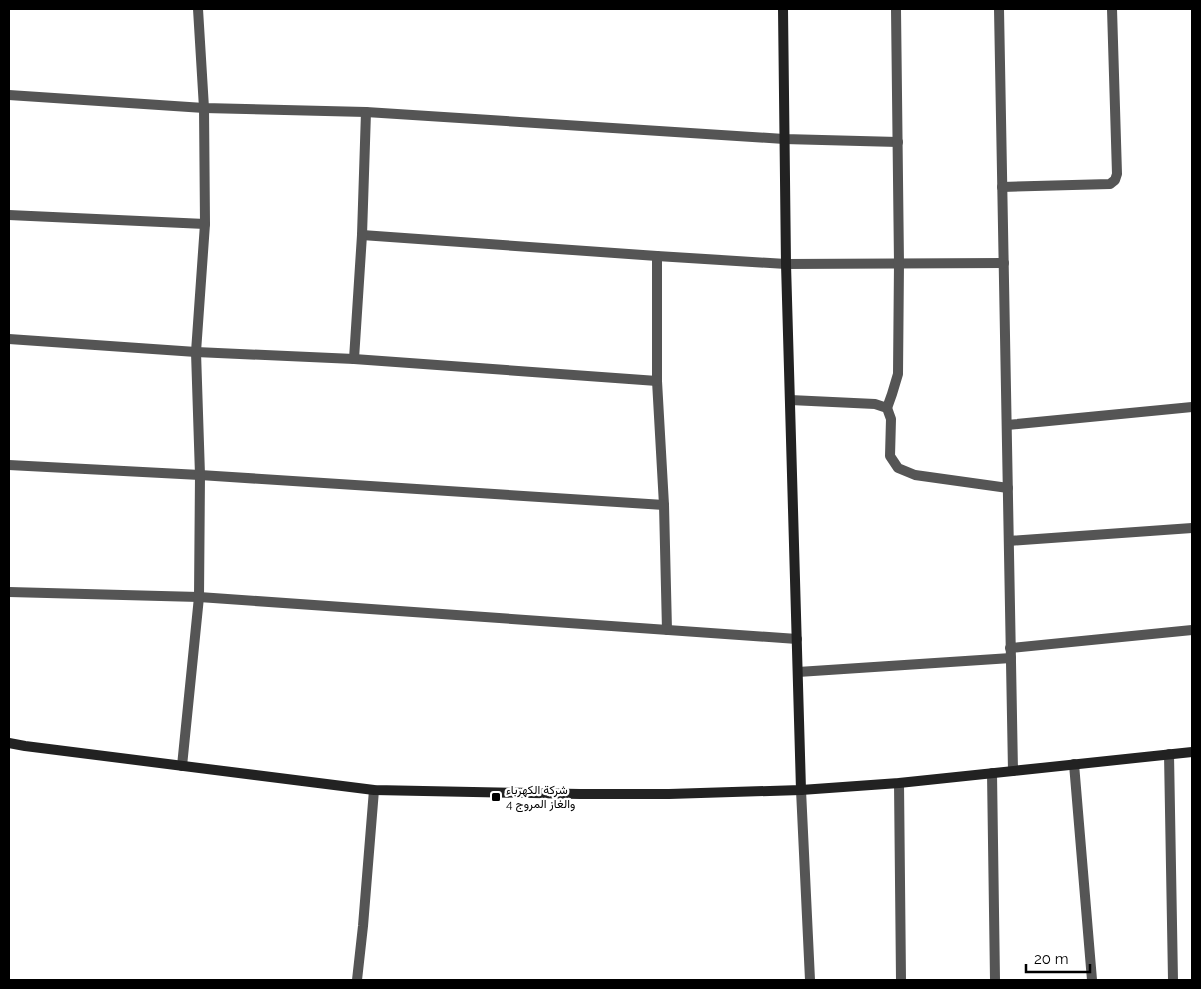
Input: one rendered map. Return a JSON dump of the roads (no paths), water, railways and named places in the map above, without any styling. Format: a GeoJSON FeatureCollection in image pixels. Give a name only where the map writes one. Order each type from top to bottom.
{"type":"FeatureCollection","features":[{"type":"Feature","properties":{"kind":"street"},"geometry":{"type":"LineString","coordinates":[[182,766],[199,597],[200,474],[196,352],[205,224],[204,108],[198,9]]}},
{"type":"Feature","properties":{"kind":"street"},"geometry":{"type":"LineString","coordinates":[[783,9],[786,264],[801,790],[810,980]]}},
{"type":"Feature","properties":{"kind":"street"},"geometry":{"type":"LineString","coordinates":[[896,9],[899,263],[898,374],[887,408],[891,419],[890,456],[898,468],[915,475],[1008,488]]}},
{"type":"Feature","properties":{"kind":"street"},"geometry":{"type":"LineString","coordinates":[[999,9],[1012,771]]}},
{"type":"Feature","properties":{"kind":"street"},"geometry":{"type":"LineString","coordinates":[[1002,187],[1110,184],[1114,180],[1117,174],[1112,9]]}},
{"type":"Feature","properties":{"kind":"street"},"geometry":{"type":"LineString","coordinates":[[9,95],[204,108],[366,112],[784,139],[898,142]]}},
{"type":"Feature","properties":{"kind":"street"},"geometry":{"type":"LineString","coordinates":[[354,359],[362,235],[366,112]]}},
{"type":"Feature","properties":{"kind":"street"},"geometry":{"type":"LineString","coordinates":[[9,215],[205,224]]}},
{"type":"Feature","properties":{"kind":"street"},"geometry":{"type":"LineString","coordinates":[[362,235],[786,264],[1004,263]]}},
{"type":"Feature","properties":{"kind":"street"},"geometry":{"type":"LineString","coordinates":[[657,256],[658,381],[664,505],[667,630]]}},
{"type":"Feature","properties":{"kind":"street"},"geometry":{"type":"LineString","coordinates":[[9,339],[196,352],[354,359],[658,381]]}},
{"type":"Feature","properties":{"kind":"street"},"geometry":{"type":"LineString","coordinates":[[790,400],[875,404],[887,408]]}},
{"type":"Feature","properties":{"kind":"street"},"geometry":{"type":"LineString","coordinates":[[1007,425],[1192,407]]}},
{"type":"Feature","properties":{"kind":"street"},"geometry":{"type":"LineString","coordinates":[[9,465],[200,474],[664,505]]}},
{"type":"Feature","properties":{"kind":"street"},"geometry":{"type":"LineString","coordinates":[[1009,541],[1192,528]]}},
{"type":"Feature","properties":{"kind":"street"},"geometry":{"type":"LineString","coordinates":[[9,592],[199,597],[797,639]]}},
{"type":"Feature","properties":{"kind":"street"},"geometry":{"type":"LineString","coordinates":[[798,672],[1011,653],[1192,630]]}},
{"type":"Feature","properties":{"kind":"street"},"geometry":{"type":"LineString","coordinates":[[9,744],[374,790],[580,794],[669,794],[801,790],[899,783],[1192,752]]}},
{"type":"Feature","properties":{"kind":"street"},"geometry":{"type":"LineString","coordinates":[[1169,754],[1173,980]]}},
{"type":"Feature","properties":{"kind":"street"},"geometry":{"type":"LineString","coordinates":[[1074,764],[1092,980]]}},
{"type":"Feature","properties":{"kind":"street"},"geometry":{"type":"LineString","coordinates":[[992,773],[996,980]]}},
{"type":"Feature","properties":{"kind":"street"},"geometry":{"type":"LineString","coordinates":[[899,783],[900,980]]}},
{"type":"Feature","properties":{"kind":"street"},"geometry":{"type":"LineString","coordinates":[[357,980],[374,790]]}},
{"type":"Feature","properties":{"kind":"place","name":"شركة الكهرباء والغاز المروج 4"},"geometry":{"type":"Point","coordinates":[496,797]}}]}
